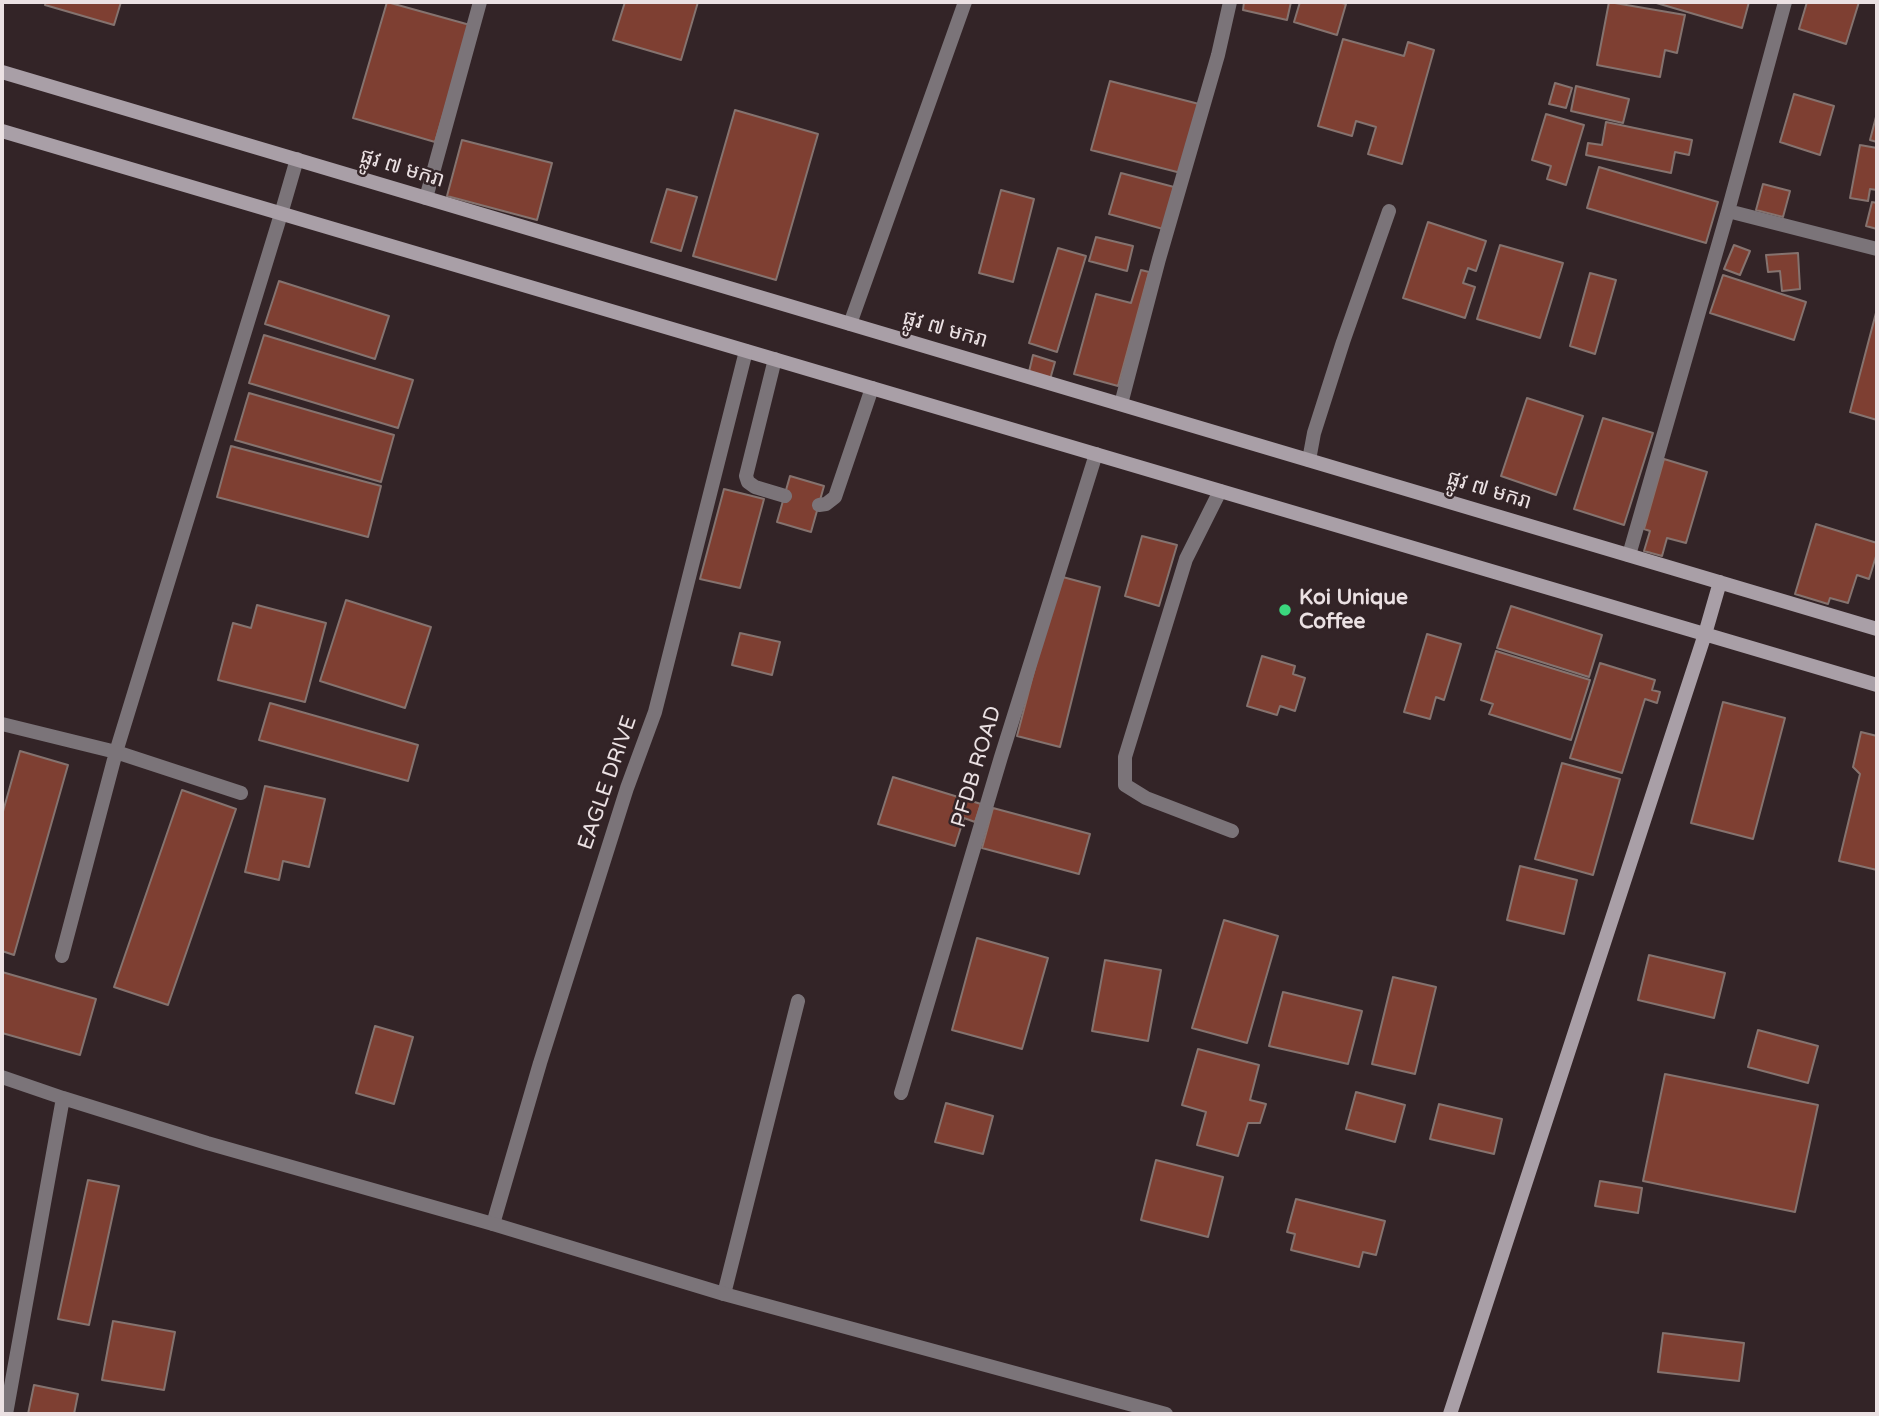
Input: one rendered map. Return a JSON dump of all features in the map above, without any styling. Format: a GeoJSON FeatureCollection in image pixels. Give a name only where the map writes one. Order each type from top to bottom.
{"type":"FeatureCollection","features":[{"type":"Feature","properties":{"kind":"main road","name":"ផ្លូវ ៧ មករា"},"geometry":{"type":"LineString","coordinates":[[2,72],[1877,629]]}},
{"type":"Feature","properties":{"kind":"main road"},"geometry":{"type":"LineString","coordinates":[[2,131],[1877,685]]}},
{"type":"Feature","properties":{"kind":"main road"},"geometry":{"type":"LineString","coordinates":[[1450,1414],[1720,582]]}},
{"type":"Feature","properties":{"kind":"street"},"geometry":{"type":"LineString","coordinates":[[426,198],[480,2]]}},
{"type":"Feature","properties":{"kind":"street"},"geometry":{"type":"LineString","coordinates":[[850,324],[965,2]]}},
{"type":"Feature","properties":{"kind":"street"},"geometry":{"type":"LineString","coordinates":[[1121,404],[1230,2]]}},
{"type":"Feature","properties":{"kind":"street"},"geometry":{"type":"LineString","coordinates":[[1629,555],[1785,2]]}},
{"type":"Feature","properties":{"kind":"street"},"geometry":{"type":"LineString","coordinates":[[62,956],[116,752],[297,159]]}},
{"type":"Feature","properties":{"kind":"street"},"geometry":{"type":"LineString","coordinates":[[1309,460],[1314,433],[1343,342],[1389,211]]}},
{"type":"Feature","properties":{"kind":"street"},"geometry":{"type":"LineString","coordinates":[[1728,211],[1877,249]]}},
{"type":"Feature","properties":{"kind":"street","name":"EAGLE DRIVE"},"geometry":{"type":"LineString","coordinates":[[493,1224],[540,1063],[627,788],[655,712],[746,351]]}},
{"type":"Feature","properties":{"kind":"street"},"geometry":{"type":"LineString","coordinates":[[775,359],[746,476],[748,482],[755,487],[785,496]]}},
{"type":"Feature","properties":{"kind":"street"},"geometry":{"type":"LineString","coordinates":[[819,505],[827,504],[835,498],[872,388]]}},
{"type":"Feature","properties":{"kind":"street","name":"PFDB ROAD"},"geometry":{"type":"LineString","coordinates":[[901,1093],[1001,757],[1096,454]]}},
{"type":"Feature","properties":{"kind":"street"},"geometry":{"type":"LineString","coordinates":[[1220,491],[1186,559],[1125,757],[1125,785],[1146,798],[1232,831]]}},
{"type":"Feature","properties":{"kind":"street"},"geometry":{"type":"LineString","coordinates":[[2,724],[116,752],[241,793]]}},
{"type":"Feature","properties":{"kind":"street"},"geometry":{"type":"LineString","coordinates":[[724,1294],[798,1001]]}},
{"type":"Feature","properties":{"kind":"street"},"geometry":{"type":"LineString","coordinates":[[2,1077],[208,1143],[493,1224],[724,1294],[1166,1414]]}},
{"type":"Feature","properties":{"kind":"street"},"geometry":{"type":"LineString","coordinates":[[6,1414],[63,1098]]}},
{"type":"Feature","properties":{"kind":"building"},"geometry":{"type":"Polygon","coordinates":[[[46,2],[121,2],[114,25],[45,5],[46,2]]]}},
{"type":"Feature","properties":{"kind":"building"},"geometry":{"type":"Polygon","coordinates":[[[387,2],[470,25],[435,142],[353,118],[387,2]]]}},
{"type":"Feature","properties":{"kind":"building"},"geometry":{"type":"Polygon","coordinates":[[[625,2],[698,2],[681,60],[613,40],[625,2]]]}},
{"type":"Feature","properties":{"kind":"building"},"geometry":{"type":"Polygon","coordinates":[[[1244,2],[1291,2],[1287,20],[1243,10],[1244,2]]]}},
{"type":"Feature","properties":{"kind":"building"},"geometry":{"type":"Polygon","coordinates":[[[1300,2],[1346,4],[1337,35],[1294,22],[1300,2]]]}},
{"type":"Feature","properties":{"kind":"building"},"geometry":{"type":"Polygon","coordinates":[[[1609,2],[1685,15],[1677,53],[1665,50],[1660,77],[1597,65],[1609,2]]]}},
{"type":"Feature","properties":{"kind":"building"},"geometry":{"type":"Polygon","coordinates":[[[1653,2],[1749,2],[1742,28],[1653,2]]]}},
{"type":"Feature","properties":{"kind":"building"},"geometry":{"type":"Polygon","coordinates":[[[1807,2],[1859,2],[1846,44],[1799,29],[1807,2]]]}},
{"type":"Feature","properties":{"kind":"building"},"geometry":{"type":"Polygon","coordinates":[[[1343,39],[1404,56],[1408,42],[1434,50],[1402,164],[1368,154],[1376,127],[1356,121],[1352,136],[1318,126],[1343,39]]]}},
{"type":"Feature","properties":{"kind":"building"},"geometry":{"type":"Polygon","coordinates":[[[1110,81],[1199,104],[1181,173],[1091,150],[1110,81]]]}},
{"type":"Feature","properties":{"kind":"building"},"geometry":{"type":"Polygon","coordinates":[[[1555,83],[1572,88],[1566,108],[1549,104],[1555,83]]]}},
{"type":"Feature","properties":{"kind":"building"},"geometry":{"type":"Polygon","coordinates":[[[1576,86],[1629,99],[1623,123],[1571,111],[1576,86]]]}},
{"type":"Feature","properties":{"kind":"building"},"geometry":{"type":"Polygon","coordinates":[[[1794,94],[1834,106],[1820,155],[1780,142],[1794,94]]]}},
{"type":"Feature","properties":{"kind":"building"},"geometry":{"type":"Polygon","coordinates":[[[735,110],[818,134],[776,280],[693,256],[735,110]]]}},
{"type":"Feature","properties":{"kind":"building"},"geometry":{"type":"Polygon","coordinates":[[[1877,113],[1877,142],[1870,140],[1877,113]]]}},
{"type":"Feature","properties":{"kind":"building"},"geometry":{"type":"Polygon","coordinates":[[[1546,114],[1584,125],[1566,185],[1547,179],[1551,166],[1532,160],[1546,114]]]}},
{"type":"Feature","properties":{"kind":"building"},"geometry":{"type":"Polygon","coordinates":[[[1606,122],[1692,140],[1689,155],[1675,152],[1671,173],[1586,155],[1588,143],[1602,145],[1606,122]]]}},
{"type":"Feature","properties":{"kind":"building"},"geometry":{"type":"Polygon","coordinates":[[[462,140],[552,163],[537,220],[447,196],[462,140]]]}},
{"type":"Feature","properties":{"kind":"building"},"geometry":{"type":"Polygon","coordinates":[[[1860,145],[1877,148],[1877,190],[1870,189],[1868,201],[1850,198],[1860,145]]]}},
{"type":"Feature","properties":{"kind":"building"},"geometry":{"type":"Polygon","coordinates":[[[1599,167],[1718,202],[1706,243],[1587,208],[1599,167]]]}},
{"type":"Feature","properties":{"kind":"building"},"geometry":{"type":"Polygon","coordinates":[[[1121,173],[1174,187],[1163,229],[1109,214],[1121,173]]]}},
{"type":"Feature","properties":{"kind":"building"},"geometry":{"type":"Polygon","coordinates":[[[1763,184],[1790,191],[1783,217],[1756,210],[1763,184]]]}},
{"type":"Feature","properties":{"kind":"building"},"geometry":{"type":"Polygon","coordinates":[[[667,189],[697,197],[681,251],[651,242],[667,189]]]}},
{"type":"Feature","properties":{"kind":"building"},"geometry":{"type":"Polygon","coordinates":[[[1001,190],[1034,199],[1013,282],[979,273],[1001,190]]]}},
{"type":"Feature","properties":{"kind":"building"},"geometry":{"type":"Polygon","coordinates":[[[1872,202],[1877,203],[1877,229],[1866,226],[1872,202]]]}},
{"type":"Feature","properties":{"kind":"building"},"geometry":{"type":"Polygon","coordinates":[[[1428,222],[1486,241],[1476,271],[1468,268],[1463,283],[1475,287],[1465,318],[1403,298],[1428,222]]]}},
{"type":"Feature","properties":{"kind":"building"},"geometry":{"type":"Polygon","coordinates":[[[1096,237],[1133,246],[1127,271],[1089,261],[1096,237]]]}},
{"type":"Feature","properties":{"kind":"building"},"geometry":{"type":"Polygon","coordinates":[[[1500,245],[1563,263],[1540,338],[1477,319],[1500,245]]]}},
{"type":"Feature","properties":{"kind":"building"},"geometry":{"type":"Polygon","coordinates":[[[1734,245],[1750,251],[1740,275],[1724,269],[1734,245]]]}},
{"type":"Feature","properties":{"kind":"building"},"geometry":{"type":"Polygon","coordinates":[[[1058,248],[1086,256],[1057,352],[1029,343],[1058,248]]]}},
{"type":"Feature","properties":{"kind":"building"},"geometry":{"type":"Polygon","coordinates":[[[1798,253],[1800,289],[1782,291],[1780,271],[1768,272],[1766,255],[1798,253]]]}},
{"type":"Feature","properties":{"kind":"building"},"geometry":{"type":"Polygon","coordinates":[[[1141,270],[1149,272],[1118,386],[1074,374],[1096,294],[1131,303],[1141,270]]]}},
{"type":"Feature","properties":{"kind":"building"},"geometry":{"type":"Polygon","coordinates":[[[1590,273],[1616,280],[1595,354],[1570,346],[1590,273]]]}},
{"type":"Feature","properties":{"kind":"building"},"geometry":{"type":"Polygon","coordinates":[[[1723,275],[1806,302],[1794,340],[1710,313],[1723,275]]]}},
{"type":"Feature","properties":{"kind":"building"},"geometry":{"type":"Polygon","coordinates":[[[279,281],[389,316],[375,359],[265,324],[279,281]]]}},
{"type":"Feature","properties":{"kind":"building"},"geometry":{"type":"Polygon","coordinates":[[[1877,309],[1877,420],[1850,412],[1877,309]]]}},
{"type":"Feature","properties":{"kind":"building"},"geometry":{"type":"Polygon","coordinates":[[[264,335],[413,380],[398,428],[249,383],[264,335]]]}},
{"type":"Feature","properties":{"kind":"building"},"geometry":{"type":"Polygon","coordinates":[[[1033,355],[1055,362],[1049,383],[1028,376],[1033,355]]]}},
{"type":"Feature","properties":{"kind":"building"},"geometry":{"type":"Polygon","coordinates":[[[249,393],[394,435],[381,482],[235,440],[249,393]]]}},
{"type":"Feature","properties":{"kind":"building"},"geometry":{"type":"Polygon","coordinates":[[[1527,398],[1583,416],[1556,495],[1501,476],[1527,398]]]}},
{"type":"Feature","properties":{"kind":"building"},"geometry":{"type":"Polygon","coordinates":[[[1603,418],[1653,433],[1624,525],[1574,509],[1603,418]]]}},
{"type":"Feature","properties":{"kind":"building"},"geometry":{"type":"Polygon","coordinates":[[[231,446],[381,486],[368,537],[217,497],[231,446]]]}},
{"type":"Feature","properties":{"kind":"building"},"geometry":{"type":"Polygon","coordinates":[[[1664,459],[1707,472],[1686,543],[1667,538],[1662,556],[1644,551],[1650,531],[1644,529],[1664,459]]]}},
{"type":"Feature","properties":{"kind":"building"},"geometry":{"type":"Polygon","coordinates":[[[790,476],[824,486],[811,532],[777,522],[790,476]]]}},
{"type":"Feature","properties":{"kind":"building"},"geometry":{"type":"Polygon","coordinates":[[[724,489],[764,499],[740,588],[700,579],[724,489]]]}},
{"type":"Feature","properties":{"kind":"building"},"geometry":{"type":"Polygon","coordinates":[[[1816,524],[1877,543],[1877,553],[1869,579],[1857,575],[1848,603],[1830,598],[1828,604],[1795,594],[1816,524]]]}},
{"type":"Feature","properties":{"kind":"building"},"geometry":{"type":"Polygon","coordinates":[[[1142,536],[1177,545],[1159,606],[1125,596],[1142,536]]]}},
{"type":"Feature","properties":{"kind":"building"},"geometry":{"type":"Polygon","coordinates":[[[1059,576],[1100,587],[1060,747],[1017,736],[1059,576]]]}},
{"type":"Feature","properties":{"kind":"building"},"geometry":{"type":"Polygon","coordinates":[[[346,600],[431,627],[405,708],[320,681],[346,600]]]}},
{"type":"Feature","properties":{"kind":"building"},"geometry":{"type":"Polygon","coordinates":[[[257,605],[326,623],[305,702],[218,680],[233,623],[251,628],[257,605]]]}},
{"type":"Feature","properties":{"kind":"building"},"geometry":{"type":"Polygon","coordinates":[[[1511,606],[1602,635],[1589,677],[1497,648],[1511,606]]]}},
{"type":"Feature","properties":{"kind":"building"},"geometry":{"type":"Polygon","coordinates":[[[740,633],[780,642],[772,675],[732,665],[740,633]]]}},
{"type":"Feature","properties":{"kind":"building"},"geometry":{"type":"Polygon","coordinates":[[[1427,634],[1461,644],[1444,700],[1436,697],[1430,719],[1404,712],[1427,634]]]}},
{"type":"Feature","properties":{"kind":"building"},"geometry":{"type":"Polygon","coordinates":[[[1496,651],[1590,680],[1571,740],[1489,714],[1493,704],[1481,700],[1496,651]]]}},
{"type":"Feature","properties":{"kind":"building"},"geometry":{"type":"Polygon","coordinates":[[[1262,656],[1295,666],[1293,674],[1305,678],[1295,711],[1280,706],[1277,715],[1247,706],[1262,656]]]}},
{"type":"Feature","properties":{"kind":"building"},"geometry":{"type":"Polygon","coordinates":[[[1600,663],[1655,680],[1652,690],[1660,692],[1657,703],[1645,699],[1622,773],[1570,758],[1600,663]]]}},
{"type":"Feature","properties":{"kind":"building"},"geometry":{"type":"Polygon","coordinates":[[[1723,702],[1785,718],[1753,839],[1691,823],[1723,702]]]}},
{"type":"Feature","properties":{"kind":"building"},"geometry":{"type":"Polygon","coordinates":[[[270,703],[418,745],[408,781],[259,740],[270,703]]]}},
{"type":"Feature","properties":{"kind":"building"},"geometry":{"type":"Polygon","coordinates":[[[1861,732],[1877,736],[1877,870],[1839,861],[1860,774],[1853,767],[1861,732]]]}},
{"type":"Feature","properties":{"kind":"building"},"geometry":{"type":"Polygon","coordinates":[[[20,751],[68,765],[14,955],[2,951],[2,815],[20,751]]]}},
{"type":"Feature","properties":{"kind":"building"},"geometry":{"type":"Polygon","coordinates":[[[1562,763],[1620,779],[1593,875],[1535,859],[1562,763]]]}},
{"type":"Feature","properties":{"kind":"building"},"geometry":{"type":"Polygon","coordinates":[[[893,777],[981,804],[975,822],[964,818],[955,846],[878,824],[893,777]]]}},
{"type":"Feature","properties":{"kind":"building"},"geometry":{"type":"Polygon","coordinates":[[[265,786],[325,799],[309,867],[283,861],[279,880],[245,872],[265,786]]]}},
{"type":"Feature","properties":{"kind":"building"},"geometry":{"type":"Polygon","coordinates":[[[182,790],[236,809],[168,1005],[114,987],[182,790]]]}},
{"type":"Feature","properties":{"kind":"building"},"geometry":{"type":"Polygon","coordinates":[[[993,808],[1090,834],[1079,874],[982,848],[993,808]]]}},
{"type":"Feature","properties":{"kind":"building"},"geometry":{"type":"Polygon","coordinates":[[[1520,866],[1577,880],[1564,934],[1507,920],[1520,866]]]}},
{"type":"Feature","properties":{"kind":"building"},"geometry":{"type":"Polygon","coordinates":[[[1224,920],[1278,936],[1247,1043],[1192,1028],[1224,920]]]}},
{"type":"Feature","properties":{"kind":"building"},"geometry":{"type":"Polygon","coordinates":[[[977,938],[1048,958],[1022,1049],[952,1030],[977,938]]]}},
{"type":"Feature","properties":{"kind":"building"},"geometry":{"type":"Polygon","coordinates":[[[1649,955],[1725,973],[1714,1018],[1638,1000],[1649,955]]]}},
{"type":"Feature","properties":{"kind":"building"},"geometry":{"type":"Polygon","coordinates":[[[1105,960],[1161,970],[1148,1041],[1092,1031],[1105,960]]]}},
{"type":"Feature","properties":{"kind":"building"},"geometry":{"type":"Polygon","coordinates":[[[2,972],[96,999],[80,1055],[2,1033],[2,972]]]}},
{"type":"Feature","properties":{"kind":"building"},"geometry":{"type":"Polygon","coordinates":[[[1393,977],[1436,987],[1415,1074],[1372,1064],[1393,977]]]}},
{"type":"Feature","properties":{"kind":"building"},"geometry":{"type":"Polygon","coordinates":[[[1283,992],[1362,1011],[1348,1064],[1269,1046],[1283,992]]]}},
{"type":"Feature","properties":{"kind":"building"},"geometry":{"type":"Polygon","coordinates":[[[375,1026],[413,1037],[394,1104],[356,1093],[375,1026]]]}},
{"type":"Feature","properties":{"kind":"building"},"geometry":{"type":"Polygon","coordinates":[[[1758,1030],[1818,1046],[1808,1083],[1748,1067],[1758,1030]]]}},
{"type":"Feature","properties":{"kind":"building"},"geometry":{"type":"Polygon","coordinates":[[[1198,1049],[1259,1065],[1250,1100],[1266,1104],[1260,1123],[1248,1123],[1238,1156],[1197,1145],[1206,1112],[1182,1105],[1198,1049]]]}},
{"type":"Feature","properties":{"kind":"building"},"geometry":{"type":"Polygon","coordinates":[[[1665,1074],[1818,1105],[1795,1212],[1643,1181],[1665,1074]]]}},
{"type":"Feature","properties":{"kind":"building"},"geometry":{"type":"Polygon","coordinates":[[[1356,1092],[1405,1105],[1395,1142],[1346,1129],[1356,1092]]]}},
{"type":"Feature","properties":{"kind":"building"},"geometry":{"type":"Polygon","coordinates":[[[946,1103],[993,1116],[983,1154],[935,1142],[946,1103]]]}},
{"type":"Feature","properties":{"kind":"building"},"geometry":{"type":"Polygon","coordinates":[[[1439,1104],[1502,1119],[1494,1154],[1430,1139],[1439,1104]]]}},
{"type":"Feature","properties":{"kind":"building"},"geometry":{"type":"Polygon","coordinates":[[[1156,1160],[1223,1177],[1208,1237],[1141,1220],[1156,1160]]]}},
{"type":"Feature","properties":{"kind":"building"},"geometry":{"type":"Polygon","coordinates":[[[88,1180],[119,1186],[89,1325],[58,1319],[88,1180]]]}},
{"type":"Feature","properties":{"kind":"building"},"geometry":{"type":"Polygon","coordinates":[[[1600,1181],[1642,1188],[1638,1213],[1595,1206],[1600,1181]]]}},
{"type":"Feature","properties":{"kind":"building"},"geometry":{"type":"Polygon","coordinates":[[[1296,1199],[1385,1221],[1376,1255],[1363,1252],[1359,1267],[1291,1250],[1295,1234],[1287,1232],[1296,1199]]]}},
{"type":"Feature","properties":{"kind":"building"},"geometry":{"type":"Polygon","coordinates":[[[113,1321],[175,1332],[164,1390],[102,1380],[113,1321]]]}},
{"type":"Feature","properties":{"kind":"building"},"geometry":{"type":"Polygon","coordinates":[[[1663,1333],[1744,1343],[1739,1381],[1658,1372],[1663,1333]]]}},
{"type":"Feature","properties":{"kind":"building"},"geometry":{"type":"Polygon","coordinates":[[[34,1385],[78,1394],[74,1414],[28,1414],[34,1385]]]}},
{"type":"Feature","properties":{"kind":"place","name":"Koi Unique Coffee"},"geometry":{"type":"Point","coordinates":[1285,610]}}]}
